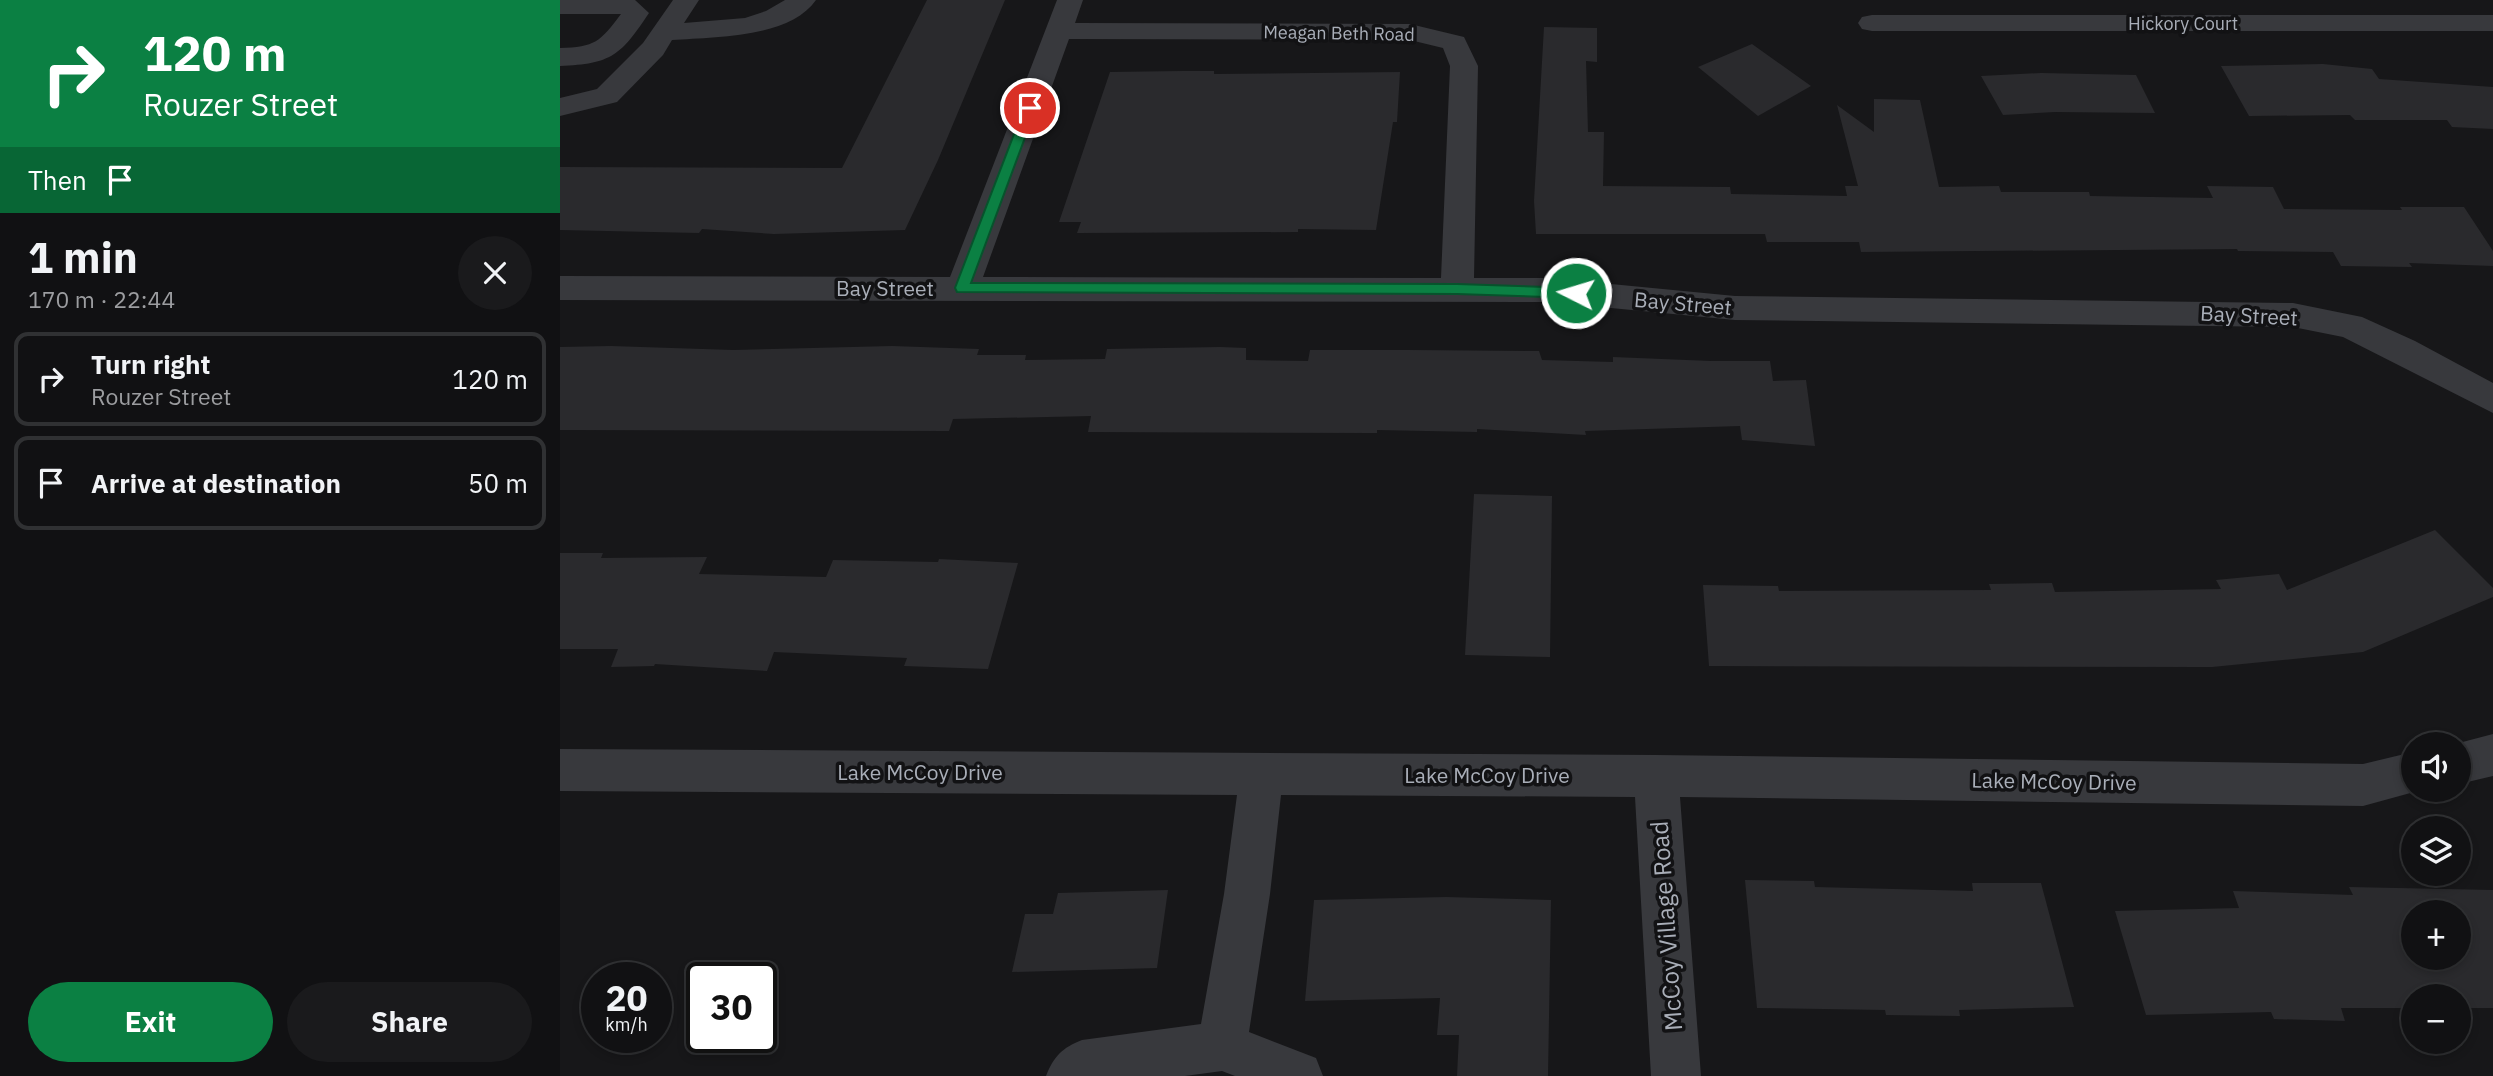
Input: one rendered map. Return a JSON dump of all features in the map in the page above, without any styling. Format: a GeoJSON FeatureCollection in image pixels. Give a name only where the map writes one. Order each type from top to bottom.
{"type":"FeatureCollection","features":[{"type":"Feature","properties":{"kind":"street"},"geometry":{"type":"LineString","coordinates":[[560,107],[607,96],[653,49],[686,0]]}},
{"type":"Feature","properties":{"kind":"street"},"geometry":{"type":"LineString","coordinates":[[664,33],[748,26],[776,17],[803,0]]}},
{"type":"Feature","properties":{"kind":"street"},"geometry":{"type":"LineString","coordinates":[[962,288],[1070,0]]}},
{"type":"Feature","properties":{"kind":"street"},"geometry":{"type":"LineString","coordinates":[[560,6],[627,6],[636,13],[607,52],[591,57],[560,57]]}},
{"type":"Feature","properties":{"kind":"street","name":"Hickory Court"},"geometry":{"type":"LineString","coordinates":[[1872,23],[2493,23]]}},
{"type":"Feature","properties":{"kind":"street","name":"Meagan Beth Road"},"geometry":{"type":"LineString","coordinates":[[1059,31],[1410,32],[1454,43],[1464,66],[1457,289]]}},
{"type":"Feature","properties":{"kind":"street","name":"Bay Street"},"geometry":{"type":"LineString","coordinates":[[560,288],[1549,290],[1735,308],[2115,310],[2293,315],[2350,326],[2403,350],[2493,399]]}},
{"type":"Feature","properties":{"kind":"street"},"geometry":{"type":"LineString","coordinates":[[2471,760],[2493,755]]}},
{"type":"Feature","properties":{"kind":"street","name":"Lake McCoy Drive"},"geometry":{"type":"LineString","coordinates":[[560,771],[1656,776],[2363,785],[2401,776]]}},
{"type":"Feature","properties":{"kind":"street"},"geometry":{"type":"LineString","coordinates":[[1222,1046],[1247,894],[1262,774]]}},
{"type":"Feature","properties":{"kind":"street","name":"McCoy Village Road"},"geometry":{"type":"LineString","coordinates":[[1656,776],[1676,1076]]}},
{"type":"Feature","properties":{"kind":"street"},"geometry":{"type":"LineString","coordinates":[[1071,1076],[1082,1065],[1222,1046],[1298,1076]]}},
{"type":"Feature","properties":{"kind":"building"},"geometry":{"type":"Polygon","coordinates":[[[927,0],[1005,0],[938,160],[905,230],[774,234],[702,229],[699,233],[560,230],[560,167],[842,168],[927,0]]]}},
{"type":"Feature","properties":{"kind":"building"},"geometry":{"type":"Polygon","coordinates":[[[1544,27],[1597,28],[1597,62],[1586,61],[1588,132],[1604,132],[1603,186],[1730,187],[1731,194],[1847,196],[1845,186],[1858,186],[1837,105],[1874,132],[1874,99],[1920,100],[1939,187],[1999,186],[2001,192],[2089,192],[2090,196],[2213,198],[2207,186],[2273,187],[2284,209],[2402,210],[2400,207],[2464,207],[2493,251],[2493,266],[2409,263],[2412,267],[2341,266],[2333,252],[2237,249],[1861,252],[1859,242],[1767,242],[1765,234],[1536,234],[1534,201],[1544,27]]]}},
{"type":"Feature","properties":{"kind":"building"},"geometry":{"type":"Polygon","coordinates":[[[1752,44],[1811,86],[1758,116],[1698,67],[1752,44]]]}},
{"type":"Feature","properties":{"kind":"building"},"geometry":{"type":"Polygon","coordinates":[[[2323,64],[2372,69],[2379,79],[2493,87],[2493,129],[2452,127],[2447,120],[2355,120],[2350,115],[2249,116],[2221,66],[2323,64]]]}},
{"type":"Feature","properties":{"kind":"building"},"geometry":{"type":"Polygon","coordinates":[[[1214,71],[1214,74],[1400,72],[1397,122],[1393,122],[1376,230],[1077,233],[1081,222],[1059,222],[1110,72],[1214,71]]]}},
{"type":"Feature","properties":{"kind":"building"},"geometry":{"type":"Polygon","coordinates":[[[2041,73],[2136,75],[2155,113],[2055,112],[2003,115],[1981,76],[2041,73]]]}},
{"type":"Feature","properties":{"kind":"building"},"geometry":{"type":"Polygon","coordinates":[[[892,346],[979,349],[977,355],[1026,355],[1025,360],[1105,359],[1107,349],[1220,347],[1246,348],[1246,360],[1308,361],[1310,350],[1410,350],[1539,351],[1542,360],[1613,362],[1613,357],[1770,361],[1773,381],[1806,380],[1815,446],[1742,440],[1740,426],[1585,431],[1586,435],[1477,429],[1477,432],[1377,430],[1377,433],[1088,432],[1091,416],[953,419],[949,431],[560,430],[560,347],[733,350],[892,346]]]}},
{"type":"Feature","properties":{"kind":"building"},"geometry":{"type":"Polygon","coordinates":[[[1474,494],[1552,496],[1550,657],[1465,655],[1474,494]]]}},
{"type":"Feature","properties":{"kind":"building"},"geometry":{"type":"Polygon","coordinates":[[[2435,530],[2493,588],[2493,597],[2363,652],[2212,667],[1709,666],[1703,585],[1778,586],[1779,591],[1991,590],[1989,584],[2052,583],[2055,592],[2221,589],[2216,580],[2279,574],[2287,590],[2435,530]]]}},
{"type":"Feature","properties":{"kind":"building"},"geometry":{"type":"Polygon","coordinates":[[[560,553],[603,553],[601,558],[707,557],[699,574],[826,577],[833,560],[938,562],[939,559],[1018,563],[988,669],[904,666],[907,658],[774,652],[767,671],[655,664],[611,667],[618,649],[560,649],[560,553]]]}},
{"type":"Feature","properties":{"kind":"building"},"geometry":{"type":"Polygon","coordinates":[[[1745,880],[1814,881],[1815,887],[1973,891],[1972,883],[2041,883],[2074,1007],[1959,1010],[1960,1016],[1886,1015],[1885,1010],[1757,1008],[1745,880]]]}},
{"type":"Feature","properties":{"kind":"building"},"geometry":{"type":"Polygon","coordinates":[[[2349,887],[2493,890],[2493,1008],[2471,1008],[2471,984],[2401,984],[2401,1008],[2341,1008],[2345,1021],[2274,1019],[2271,1012],[2146,1015],[2115,911],[2239,908],[2233,891],[2353,895],[2349,887]]]}},
{"type":"Feature","properties":{"kind":"building"},"geometry":{"type":"Polygon","coordinates":[[[1168,890],[1157,968],[1012,972],[1025,914],[1053,914],[1058,893],[1168,890]]]}},
{"type":"Feature","properties":{"kind":"building"},"geometry":{"type":"Polygon","coordinates":[[[1446,897],[1551,900],[1548,1076],[1457,1076],[1459,1035],[1437,1035],[1440,998],[1305,1001],[1314,900],[1446,897]]]}},
{"type":"Feature","properties":{"kind":"route"},"geometry":{"type":"LineString","coordinates":[[1030,108],[962,288],[1457,289],[1576,293]]}}]}
